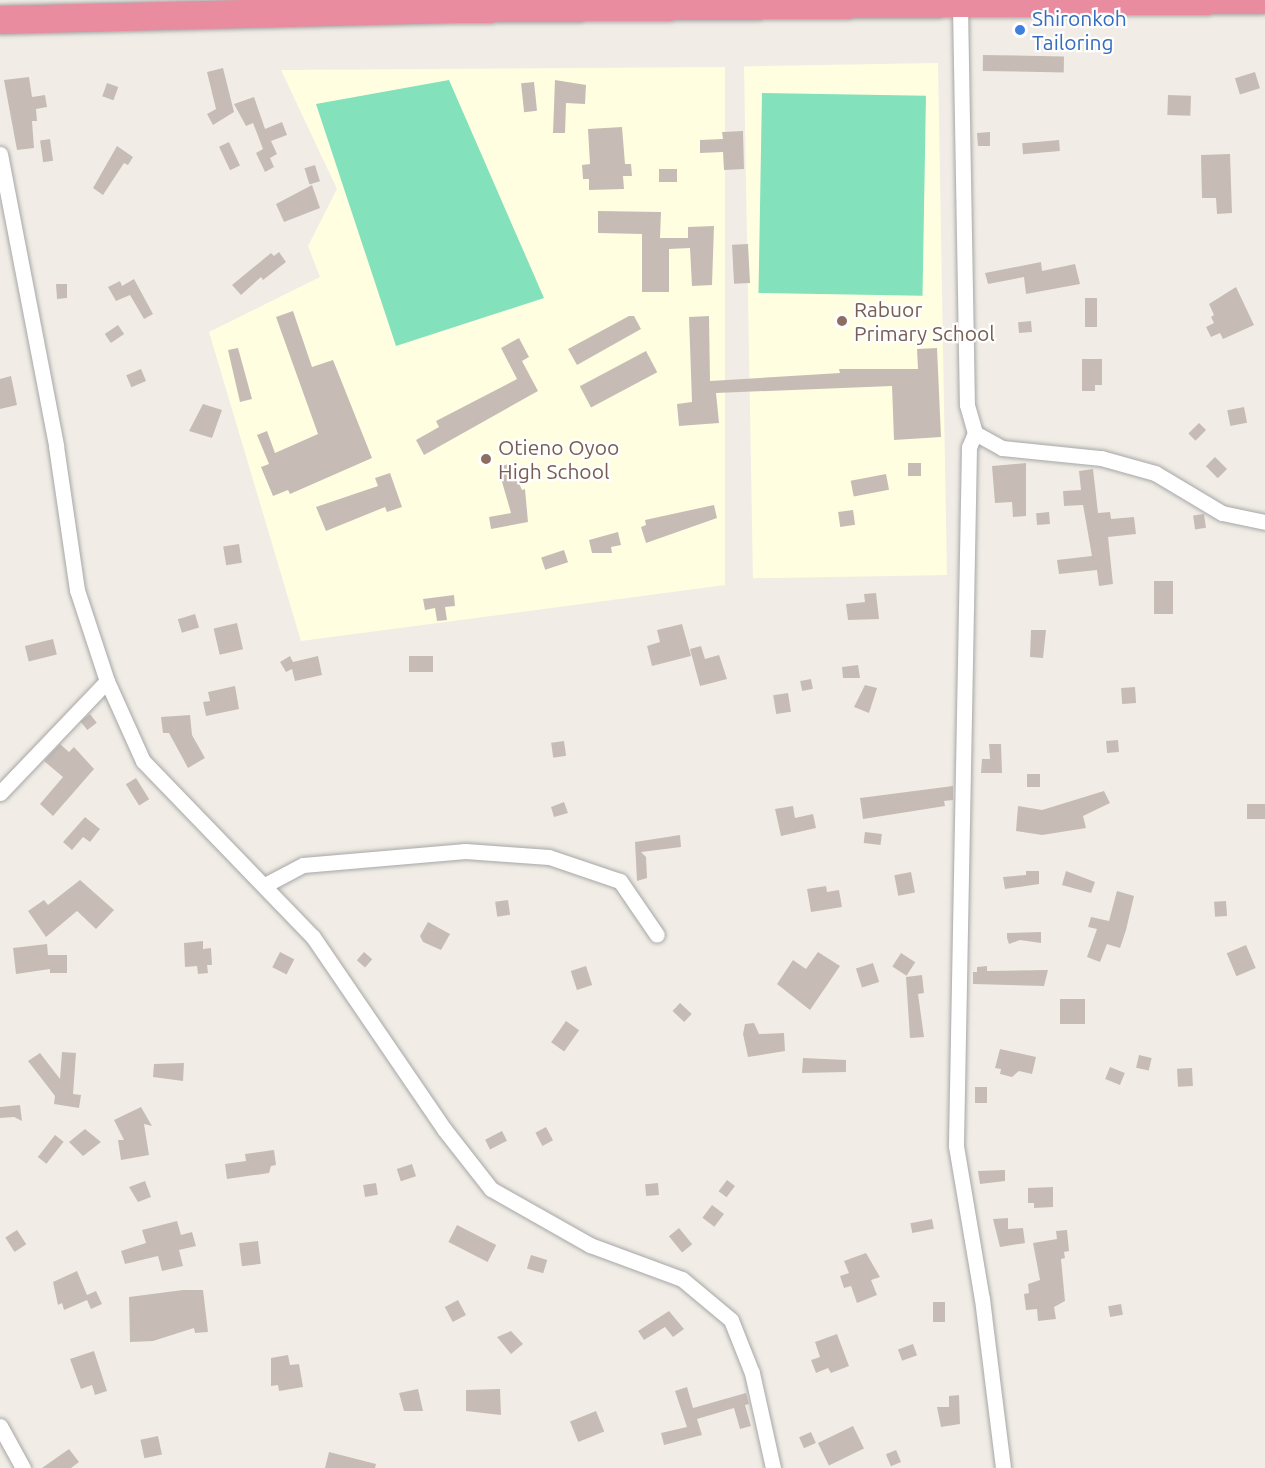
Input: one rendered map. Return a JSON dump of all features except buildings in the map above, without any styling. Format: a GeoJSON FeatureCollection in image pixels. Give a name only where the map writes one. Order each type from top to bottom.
{"type":"FeatureCollection","features":[{"type":"Feature","properties":{"kind":"highway"},"geometry":{"type":"LineString","coordinates":[[0,20],[450,9],[960,6],[1261,0]]}},
{"type":"Feature","properties":{"kind":"street"},"geometry":{"type":"LineString","coordinates":[[960,6],[967,405],[975,433],[969,447],[956,1146],[982,1299],[1003,1468]]}},
{"type":"Feature","properties":{"kind":"street"},"geometry":{"type":"LineString","coordinates":[[0,154],[56,446],[77,590],[107,681],[143,761],[266,885],[313,937],[444,1129],[491,1189],[590,1245],[682,1279],[731,1320],[752,1373],[773,1468]]}},
{"type":"Feature","properties":{"kind":"street"},"geometry":{"type":"LineString","coordinates":[[975,433],[1002,448],[1101,458],[1155,473],[1222,513],[1265,522]]}},
{"type":"Feature","properties":{"kind":"street"},"geometry":{"type":"LineString","coordinates":[[0,793],[107,681]]}},
{"type":"Feature","properties":{"kind":"street"},"geometry":{"type":"LineString","coordinates":[[266,885],[303,865],[465,851],[549,857],[620,881],[657,935]]}},
{"type":"Feature","properties":{"kind":"street"},"geometry":{"type":"LineString","coordinates":[[0,1426],[23,1468]]}},
{"type":"Feature","properties":{"kind":"shaded area","name":"Rabuor Primary School"},"geometry":{"type":"Polygon","coordinates":[[[938,63],[947,575],[753,578],[744,66],[938,63]]]}},
{"type":"Feature","properties":{"kind":"shaded area","name":"Otieno Oyoo High School"},"geometry":{"type":"Polygon","coordinates":[[[725,67],[725,585],[301,641],[209,332],[320,277],[308,246],[337,189],[281,70],[725,67]]]}},
{"type":"Feature","properties":{"kind":"green space"},"geometry":{"type":"Polygon","coordinates":[[[449,80],[544,298],[396,346],[316,104],[449,80]]]}},
{"type":"Feature","properties":{"kind":"green space"},"geometry":{"type":"Polygon","coordinates":[[[762,93],[926,96],[922,296],[759,293],[762,93]]]}},
{"type":"Feature","properties":{"kind":"place","name":"Shironkoh Tailoring"},"geometry":{"type":"Point","coordinates":[1020,30]}},
{"type":"Feature","properties":{"kind":"place","name":"Rabuor Primary School"},"geometry":{"type":"Point","coordinates":[842,321]}},
{"type":"Feature","properties":{"kind":"place","name":"Otieno Oyoo High School"},"geometry":{"type":"Point","coordinates":[486,459]}}]}
